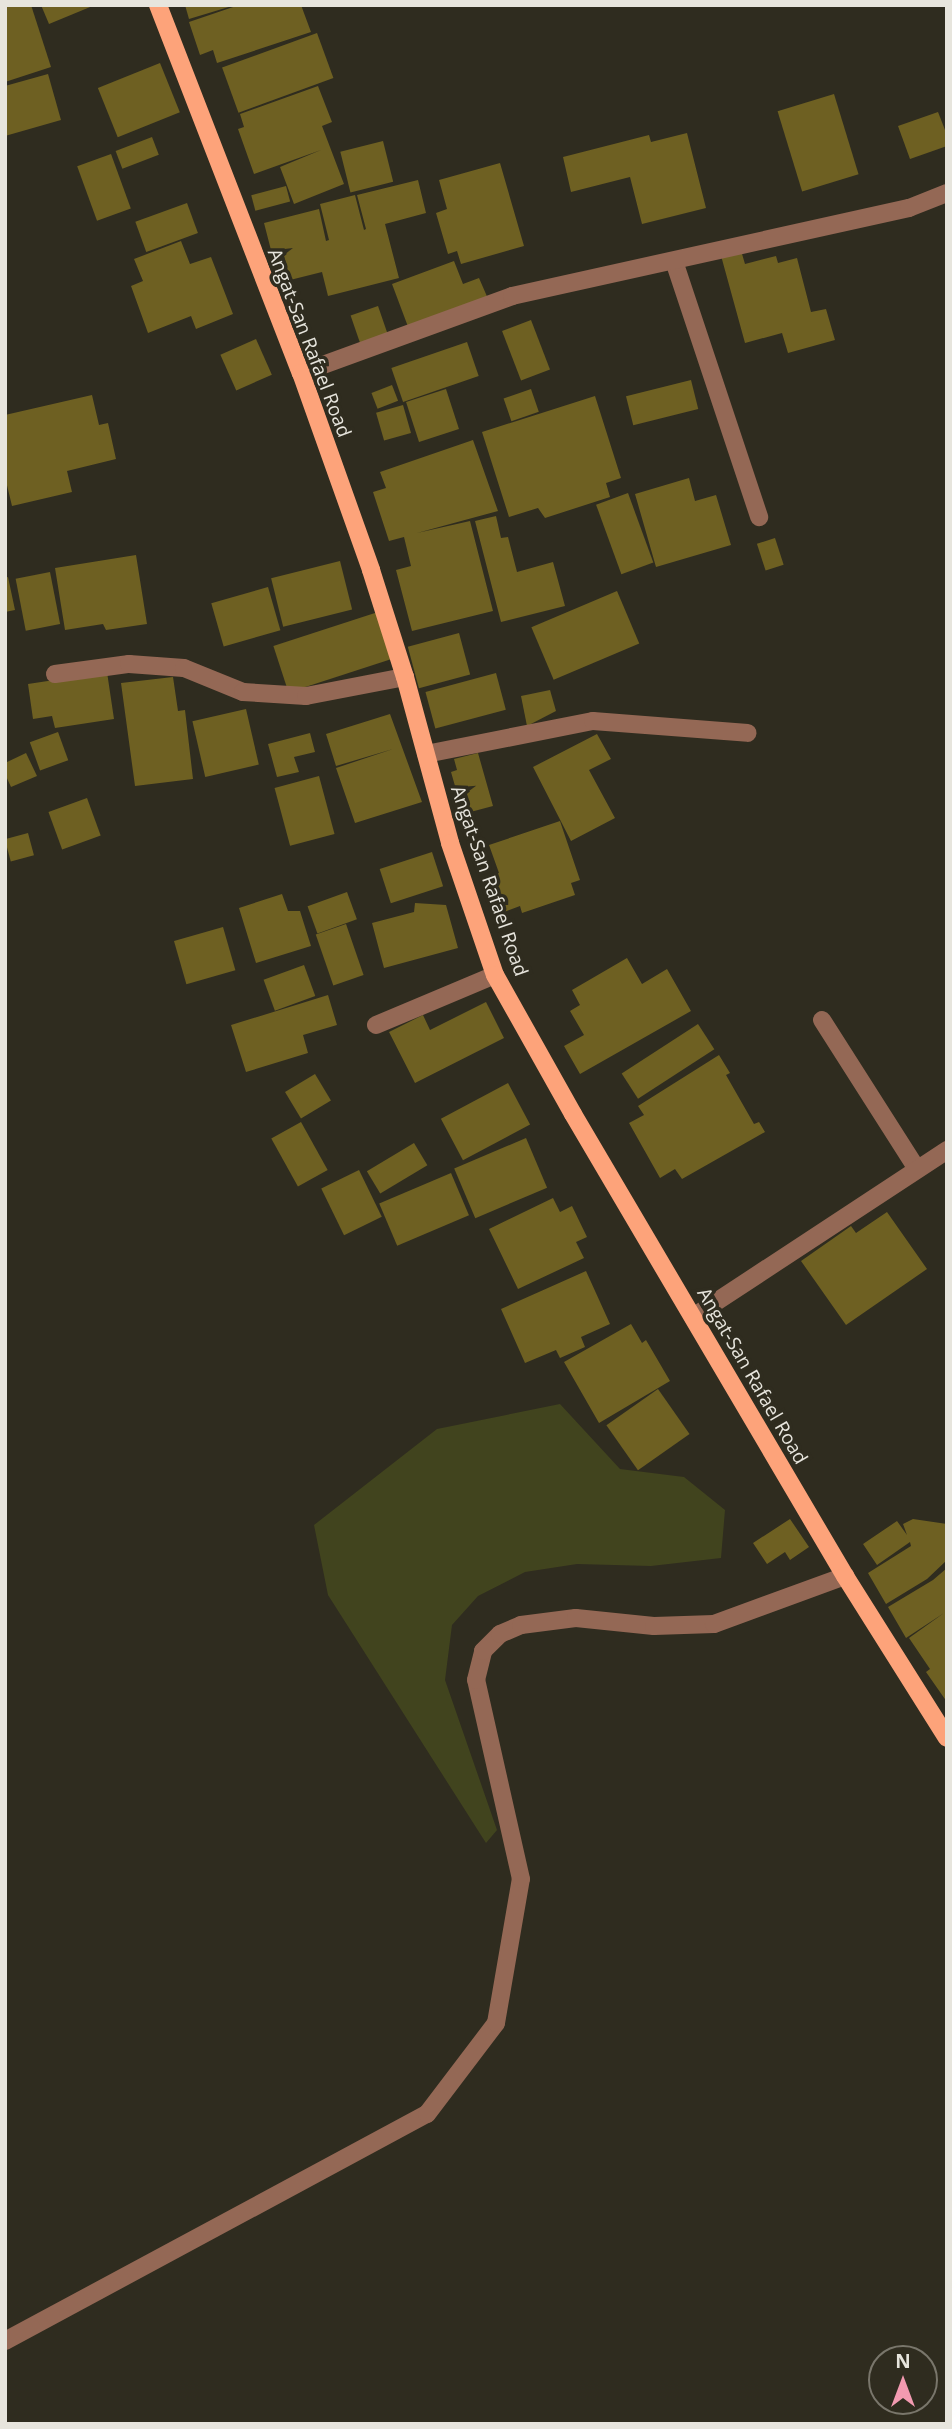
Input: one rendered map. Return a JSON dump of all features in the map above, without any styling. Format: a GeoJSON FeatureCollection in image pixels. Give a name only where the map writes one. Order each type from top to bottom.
{"type":"FeatureCollection","features":[{"type":"Feature","properties":{"kind":"main road","name":"Angat-San Rafael Road"},"geometry":{"type":"LineString","coordinates":[[158,5],[301,373],[371,569],[405,677],[450,844],[495,975],[573,1114],[845,1576],[947,1738]]}},
{"type":"Feature","properties":{"kind":"street"},"geometry":{"type":"LineString","coordinates":[[301,373],[512,296],[909,208],[947,193]]}},
{"type":"Feature","properties":{"kind":"street"},"geometry":{"type":"LineString","coordinates":[[674,261],[759,517]]}},
{"type":"Feature","properties":{"kind":"street"},"geometry":{"type":"LineString","coordinates":[[54,674],[129,664],[184,668],[243,692],[306,696],[405,677]]}},
{"type":"Feature","properties":{"kind":"street"},"geometry":{"type":"LineString","coordinates":[[426,754],[593,721],[748,733]]}},
{"type":"Feature","properties":{"kind":"street"},"geometry":{"type":"LineString","coordinates":[[376,1025],[495,975]]}},
{"type":"Feature","properties":{"kind":"street"},"geometry":{"type":"LineString","coordinates":[[822,1020],[916,1169]]}},
{"type":"Feature","properties":{"kind":"street"},"geometry":{"type":"LineString","coordinates":[[693,1317],[947,1150]]}},
{"type":"Feature","properties":{"kind":"street"},"geometry":{"type":"LineString","coordinates":[[5,2341],[427,2114],[496,2023],[521,1879],[476,1680],[483,1651],[500,1634],[521,1625],[576,1618],[654,1626],[714,1624],[845,1576]]}},
{"type":"Feature","properties":{"kind":"green space"},"geometry":{"type":"Polygon","coordinates":[[[560,1404],[620,1469],[684,1477],[725,1510],[721,1558],[651,1566],[577,1564],[525,1572],[478,1596],[452,1625],[445,1680],[497,1830],[486,1843],[328,1595],[314,1525],[437,1429],[560,1404]]]}},
{"type":"Feature","properties":{"kind":"building"},"geometry":{"type":"Polygon","coordinates":[[[5,5],[31,5],[51,67],[5,82],[5,5]]]}},
{"type":"Feature","properties":{"kind":"building"},"geometry":{"type":"Polygon","coordinates":[[[41,5],[95,5],[49,24],[41,5]]]}},
{"type":"Feature","properties":{"kind":"building"},"geometry":{"type":"Polygon","coordinates":[[[185,5],[232,5],[232,6],[189,19],[185,5]]]}},
{"type":"Feature","properties":{"kind":"building"},"geometry":{"type":"Polygon","coordinates":[[[239,5],[301,5],[311,32],[217,63],[213,50],[200,55],[189,22],[239,5]]]}},
{"type":"Feature","properties":{"kind":"building"},"geometry":{"type":"Polygon","coordinates":[[[317,33],[333,78],[239,113],[222,68],[317,33]]]}},
{"type":"Feature","properties":{"kind":"building"},"geometry":{"type":"Polygon","coordinates":[[[160,63],[180,112],[118,137],[98,88],[160,63]]]}},
{"type":"Feature","properties":{"kind":"building"},"geometry":{"type":"Polygon","coordinates":[[[48,74],[61,120],[5,136],[5,86],[48,74]]]}},
{"type":"Feature","properties":{"kind":"building"},"geometry":{"type":"Polygon","coordinates":[[[318,86],[332,122],[322,126],[344,184],[294,204],[280,167],[321,150],[254,174],[238,129],[244,127],[240,114],[318,86]]]}},
{"type":"Feature","properties":{"kind":"building"},"geometry":{"type":"Polygon","coordinates":[[[834,94],[859,174],[802,192],[778,111],[834,94]]]}},
{"type":"Feature","properties":{"kind":"building"},"geometry":{"type":"Polygon","coordinates":[[[938,112],[947,135],[947,146],[910,159],[898,126],[938,112]]]}},
{"type":"Feature","properties":{"kind":"building"},"geometry":{"type":"Polygon","coordinates":[[[687,133],[706,208],[642,224],[630,177],[571,192],[563,157],[649,135],[651,142],[687,133]]]}},
{"type":"Feature","properties":{"kind":"building"},"geometry":{"type":"Polygon","coordinates":[[[152,137],[159,155],[122,169],[116,151],[152,137]]]}},
{"type":"Feature","properties":{"kind":"building"},"geometry":{"type":"Polygon","coordinates":[[[383,141],[393,182],[350,192],[340,152],[383,141]]]}},
{"type":"Feature","properties":{"kind":"building"},"geometry":{"type":"Polygon","coordinates":[[[111,154],[131,209],[97,221],[77,166],[111,154]]]}},
{"type":"Feature","properties":{"kind":"building"},"geometry":{"type":"Polygon","coordinates":[[[500,163],[524,246],[461,264],[457,251],[448,254],[436,213],[447,209],[439,180],[500,163]]]}},
{"type":"Feature","properties":{"kind":"building"},"geometry":{"type":"Polygon","coordinates":[[[418,180],[426,213],[385,224],[399,278],[328,296],[322,272],[290,280],[283,252],[290,249],[272,254],[264,223],[319,209],[326,241],[329,240],[320,204],[355,195],[364,230],[366,229],[357,195],[418,180]]]}},
{"type":"Feature","properties":{"kind":"building"},"geometry":{"type":"Polygon","coordinates":[[[286,186],[290,201],[255,211],[251,195],[286,186]]]}},
{"type":"Feature","properties":{"kind":"building"},"geometry":{"type":"Polygon","coordinates":[[[187,203],[198,233],[146,252],[135,222],[187,203]]]}},
{"type":"Feature","properties":{"kind":"building"},"geometry":{"type":"Polygon","coordinates":[[[181,241],[190,264],[211,257],[233,314],[196,329],[191,316],[148,333],[131,286],[143,281],[134,259],[181,241]]]}},
{"type":"Feature","properties":{"kind":"building"},"geometry":{"type":"Polygon","coordinates":[[[740,247],[745,264],[776,256],[778,263],[797,258],[811,312],[826,309],[835,340],[788,353],[782,333],[745,343],[720,252],[740,247]]]}},
{"type":"Feature","properties":{"kind":"building"},"geometry":{"type":"Polygon","coordinates":[[[454,261],[463,284],[479,278],[489,301],[410,332],[392,284],[454,261]]]}},
{"type":"Feature","properties":{"kind":"building"},"geometry":{"type":"Polygon","coordinates":[[[378,306],[388,335],[361,345],[351,315],[378,306]]]}},
{"type":"Feature","properties":{"kind":"building"},"geometry":{"type":"Polygon","coordinates":[[[531,320],[550,369],[521,381],[502,331],[531,320]]]}},
{"type":"Feature","properties":{"kind":"building"},"geometry":{"type":"Polygon","coordinates":[[[256,339],[272,375],[236,390],[220,355],[256,339]]]}},
{"type":"Feature","properties":{"kind":"building"},"geometry":{"type":"Polygon","coordinates":[[[467,342],[479,376],[403,402],[391,368],[467,342]]]}},
{"type":"Feature","properties":{"kind":"building"},"geometry":{"type":"Polygon","coordinates":[[[691,380],[698,409],[633,425],[626,396],[691,380]]]}},
{"type":"Feature","properties":{"kind":"building"},"geometry":{"type":"Polygon","coordinates":[[[392,385],[398,401],[378,409],[371,393],[392,385]]]}},
{"type":"Feature","properties":{"kind":"building"},"geometry":{"type":"Polygon","coordinates":[[[446,389],[459,429],[419,442],[406,402],[446,389]]]}},
{"type":"Feature","properties":{"kind":"building"},"geometry":{"type":"Polygon","coordinates":[[[531,389],[539,412],[511,421],[504,398],[531,389]]]}},
{"type":"Feature","properties":{"kind":"building"},"geometry":{"type":"Polygon","coordinates":[[[92,395],[99,425],[108,423],[116,459],[67,471],[72,492],[12,506],[5,477],[5,415],[92,395]]]}},
{"type":"Feature","properties":{"kind":"building"},"geometry":{"type":"Polygon","coordinates":[[[595,396],[621,478],[606,483],[610,497],[545,518],[538,508],[509,517],[482,432],[595,396]]]}},
{"type":"Feature","properties":{"kind":"building"},"geometry":{"type":"Polygon","coordinates":[[[403,405],[411,433],[384,441],[376,413],[403,405]]]}},
{"type":"Feature","properties":{"kind":"building"},"geometry":{"type":"Polygon","coordinates":[[[473,440],[498,511],[417,533],[470,521],[493,611],[412,631],[396,570],[411,566],[404,537],[389,541],[373,492],[386,488],[380,472],[473,440]]]}},
{"type":"Feature","properties":{"kind":"building"},"geometry":{"type":"Polygon","coordinates":[[[689,478],[695,501],[716,495],[731,545],[656,567],[635,494],[689,478]]]}},
{"type":"Feature","properties":{"kind":"building"},"geometry":{"type":"Polygon","coordinates":[[[628,493],[653,563],[621,574],[596,505],[628,493]]]}},
{"type":"Feature","properties":{"kind":"building"},"geometry":{"type":"Polygon","coordinates":[[[496,516],[501,538],[508,537],[517,572],[553,562],[565,606],[501,622],[475,521],[496,516]]]}},
{"type":"Feature","properties":{"kind":"building"},"geometry":{"type":"Polygon","coordinates":[[[775,538],[784,565],[766,571],[757,544],[775,538]]]}},
{"type":"Feature","properties":{"kind":"building"},"geometry":{"type":"Polygon","coordinates":[[[136,555],[147,624],[106,630],[103,624],[65,630],[55,568],[136,555]]]}},
{"type":"Feature","properties":{"kind":"building"},"geometry":{"type":"Polygon","coordinates":[[[340,561],[352,610],[283,627],[271,578],[340,561]]]}},
{"type":"Feature","properties":{"kind":"building"},"geometry":{"type":"Polygon","coordinates":[[[50,572],[60,624],[26,631],[16,579],[50,572]]]}},
{"type":"Feature","properties":{"kind":"building"},"geometry":{"type":"Polygon","coordinates":[[[8,577],[15,610],[5,612],[5,578],[8,577]]]}},
{"type":"Feature","properties":{"kind":"building"},"geometry":{"type":"Polygon","coordinates":[[[268,587],[280,630],[224,647],[211,603],[268,587]]]}},
{"type":"Feature","properties":{"kind":"building"},"geometry":{"type":"Polygon","coordinates":[[[617,591],[639,643],[554,680],[531,627],[617,591]]]}},
{"type":"Feature","properties":{"kind":"building"},"geometry":{"type":"Polygon","coordinates":[[[378,612],[393,659],[289,693],[273,646],[378,612]]]}},
{"type":"Feature","properties":{"kind":"building"},"geometry":{"type":"Polygon","coordinates":[[[459,633],[470,675],[419,688],[408,647],[459,633]]]}},
{"type":"Feature","properties":{"kind":"building"},"geometry":{"type":"Polygon","coordinates":[[[107,672],[114,719],[55,728],[52,716],[33,719],[28,684],[107,672]]]}},
{"type":"Feature","properties":{"kind":"building"},"geometry":{"type":"Polygon","coordinates":[[[496,673],[506,710],[435,729],[425,692],[496,673]]]}},
{"type":"Feature","properties":{"kind":"building"},"geometry":{"type":"Polygon","coordinates":[[[173,677],[178,711],[185,710],[193,779],[135,786],[121,683],[173,677]]]}},
{"type":"Feature","properties":{"kind":"building"},"geometry":{"type":"Polygon","coordinates":[[[550,690],[556,711],[527,726],[521,696],[550,690]]]}},
{"type":"Feature","properties":{"kind":"building"},"geometry":{"type":"Polygon","coordinates":[[[246,709],[259,765],[205,777],[192,721],[246,709]]]}},
{"type":"Feature","properties":{"kind":"building"},"geometry":{"type":"Polygon","coordinates":[[[390,714],[422,802],[355,823],[336,768],[393,749],[336,766],[326,734],[390,714]]]}},
{"type":"Feature","properties":{"kind":"building"},"geometry":{"type":"Polygon","coordinates":[[[58,732],[68,760],[40,770],[30,742],[58,732]]]}},
{"type":"Feature","properties":{"kind":"building"},"geometry":{"type":"Polygon","coordinates":[[[310,733],[315,752],[294,757],[299,772],[277,777],[268,744],[310,733]]]}},
{"type":"Feature","properties":{"kind":"building"},"geometry":{"type":"Polygon","coordinates":[[[597,734],[611,759],[589,770],[615,818],[571,841],[533,767],[597,734]]]}},
{"type":"Feature","properties":{"kind":"building"},"geometry":{"type":"Polygon","coordinates":[[[26,753],[37,776],[11,787],[5,774],[5,763],[26,753]]]}},
{"type":"Feature","properties":{"kind":"building"},"geometry":{"type":"Polygon","coordinates":[[[478,753],[493,806],[463,814],[451,772],[457,770],[454,759],[478,753]]]}},
{"type":"Feature","properties":{"kind":"building"},"geometry":{"type":"Polygon","coordinates":[[[319,776],[335,834],[290,846],[275,788],[319,776]]]}},
{"type":"Feature","properties":{"kind":"building"},"geometry":{"type":"Polygon","coordinates":[[[87,798],[101,836],[62,850],[48,812],[87,798]]]}},
{"type":"Feature","properties":{"kind":"building"},"geometry":{"type":"Polygon","coordinates":[[[560,821],[580,880],[571,883],[575,895],[522,913],[520,906],[499,914],[486,877],[499,873],[489,845],[560,821]]]}},
{"type":"Feature","properties":{"kind":"building"},"geometry":{"type":"Polygon","coordinates":[[[28,833],[34,855],[11,861],[5,839],[28,833]]]}},
{"type":"Feature","properties":{"kind":"building"},"geometry":{"type":"Polygon","coordinates":[[[432,852],[443,886],[391,903],[380,869],[432,852]]]}},
{"type":"Feature","properties":{"kind":"building"},"geometry":{"type":"Polygon","coordinates":[[[347,892],[357,919],[317,934],[308,906],[347,892]]]}},
{"type":"Feature","properties":{"kind":"building"},"geometry":{"type":"Polygon","coordinates":[[[282,894],[288,911],[300,911],[311,946],[256,963],[239,908],[282,894]]]}},
{"type":"Feature","properties":{"kind":"building"},"geometry":{"type":"Polygon","coordinates":[[[415,903],[446,905],[458,948],[384,968],[372,923],[414,912],[415,903]]]}},
{"type":"Feature","properties":{"kind":"building"},"geometry":{"type":"Polygon","coordinates":[[[346,924],[364,975],[333,985],[316,934],[346,924]]]}},
{"type":"Feature","properties":{"kind":"building"},"geometry":{"type":"Polygon","coordinates":[[[223,927],[235,970],[186,984],[174,941],[223,927]]]}},
{"type":"Feature","properties":{"kind":"building"},"geometry":{"type":"Polygon","coordinates":[[[627,958],[642,984],[667,969],[691,1011],[580,1074],[564,1046],[584,1035],[570,1011],[580,1005],[572,990],[627,958]]]}},
{"type":"Feature","properties":{"kind":"building"},"geometry":{"type":"Polygon","coordinates":[[[304,965],[315,996],[275,1011],[264,980],[304,965]]]}},
{"type":"Feature","properties":{"kind":"building"},"geometry":{"type":"Polygon","coordinates":[[[328,995],[337,1025],[303,1035],[308,1053],[246,1072],[231,1025],[328,995]]]}},
{"type":"Feature","properties":{"kind":"building"},"geometry":{"type":"Polygon","coordinates":[[[486,1002],[504,1038],[415,1083],[389,1032],[423,1015],[430,1030],[486,1002]]]}},
{"type":"Feature","properties":{"kind":"building"},"geometry":{"type":"Polygon","coordinates":[[[698,1024],[714,1049],[638,1099],[622,1074],[698,1024]]]}},
{"type":"Feature","properties":{"kind":"building"},"geometry":{"type":"Polygon","coordinates":[[[719,1055],[730,1073],[726,1075],[754,1124],[759,1122],[765,1132],[682,1179],[675,1169],[660,1178],[629,1123],[644,1115],[638,1106],[719,1055]]]}},
{"type":"Feature","properties":{"kind":"building"},"geometry":{"type":"Polygon","coordinates":[[[315,1074],[331,1101],[301,1119],[285,1092],[315,1074]]]}},
{"type":"Feature","properties":{"kind":"building"},"geometry":{"type":"Polygon","coordinates":[[[508,1083],[530,1124],[463,1160],[441,1119],[508,1083]]]}},
{"type":"Feature","properties":{"kind":"building"},"geometry":{"type":"Polygon","coordinates":[[[301,1122],[328,1170],[298,1187],[271,1138],[301,1122]]]}},
{"type":"Feature","properties":{"kind":"building"},"geometry":{"type":"Polygon","coordinates":[[[526,1138],[547,1188],[475,1218],[454,1168],[526,1138]]]}},
{"type":"Feature","properties":{"kind":"building"},"geometry":{"type":"Polygon","coordinates":[[[414,1143],[427,1165],[380,1194],[367,1171],[414,1143]]]}},
{"type":"Feature","properties":{"kind":"building"},"geometry":{"type":"Polygon","coordinates":[[[359,1170],[382,1217],[344,1235],[321,1188],[359,1170]]]}},
{"type":"Feature","properties":{"kind":"building"},"geometry":{"type":"Polygon","coordinates":[[[451,1173],[469,1215],[397,1246],[379,1203],[451,1173]]]}},
{"type":"Feature","properties":{"kind":"building"},"geometry":{"type":"Polygon","coordinates":[[[553,1198],[560,1212],[572,1206],[587,1237],[576,1242],[584,1258],[518,1289],[489,1229],[553,1198]]]}},
{"type":"Feature","properties":{"kind":"building"},"geometry":{"type":"Polygon","coordinates":[[[887,1212],[927,1269],[846,1325],[801,1261],[851,1226],[856,1233],[887,1212]]]}},
{"type":"Feature","properties":{"kind":"building"},"geometry":{"type":"Polygon","coordinates":[[[586,1271],[610,1324],[581,1337],[585,1347],[560,1358],[556,1350],[525,1363],[501,1309],[586,1271]]]}},
{"type":"Feature","properties":{"kind":"building"},"geometry":{"type":"Polygon","coordinates":[[[631,1324],[642,1343],[646,1340],[670,1381],[599,1423],[564,1362],[631,1324]]]}},
{"type":"Feature","properties":{"kind":"building"},"geometry":{"type":"Polygon","coordinates":[[[658,1389],[690,1434],[638,1470],[606,1425],[658,1389]]]}},
{"type":"Feature","properties":{"kind":"building"},"geometry":{"type":"Polygon","coordinates":[[[790,1519],[809,1547],[790,1560],[785,1552],[767,1564],[753,1543],[790,1519]]]}},
{"type":"Feature","properties":{"kind":"building"},"geometry":{"type":"Polygon","coordinates":[[[913,1519],[947,1524],[947,1560],[927,1579],[886,1604],[868,1573],[911,1546],[910,1542],[877,1565],[863,1544],[897,1521],[907,1535],[903,1524],[913,1519]]]}},
{"type":"Feature","properties":{"kind":"building"},"geometry":{"type":"Polygon","coordinates":[[[947,1568],[947,1702],[926,1672],[930,1669],[909,1638],[944,1613],[906,1638],[888,1607],[933,1580],[947,1568]]]}}]}
